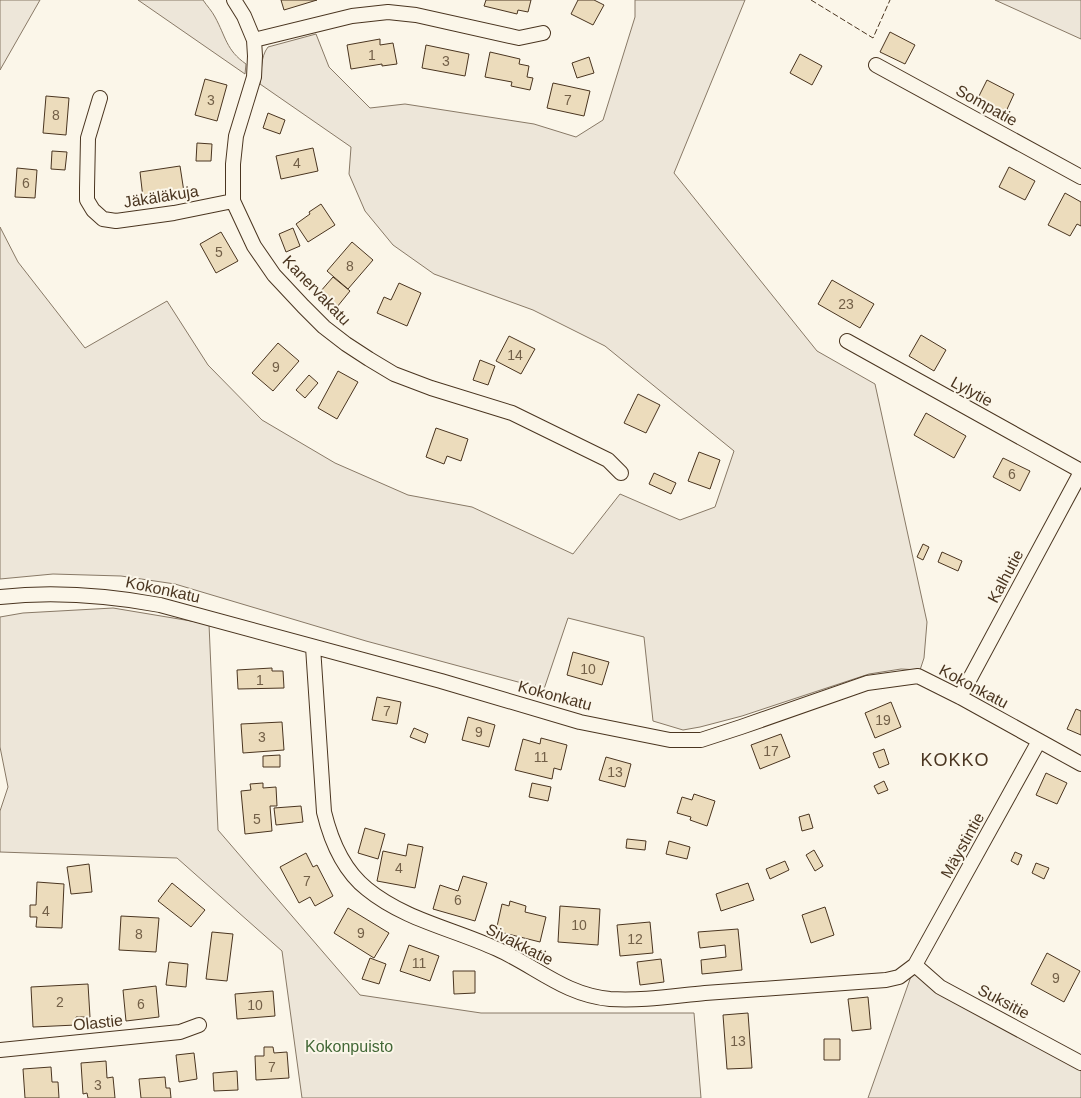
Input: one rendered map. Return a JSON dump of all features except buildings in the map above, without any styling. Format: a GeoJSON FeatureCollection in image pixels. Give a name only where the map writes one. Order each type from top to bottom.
{"type":"FeatureCollection","features":[{"type":"Feature","properties":{"kind":"street","name":"Kanervakatu"},"geometry":{"type":"LineString","coordinates":[[234,0],[244,16],[254,40],[254,77],[236,136],[233,164],[233,201],[254,246],[274,275],[303,306],[346,344],[394,374],[431,388],[512,413],[608,460],[621,473]]}},
{"type":"Feature","properties":{"kind":"street"},"geometry":{"type":"LineString","coordinates":[[254,40],[352,16],[388,12],[433,18],[518,38],[543,33]]}},
{"type":"Feature","properties":{"kind":"street","name":"Sompatie"},"geometry":{"type":"LineString","coordinates":[[876,64],[1081,177]]}},
{"type":"Feature","properties":{"kind":"street","name":"Jäkäläkuja"},"geometry":{"type":"LineString","coordinates":[[100,98],[88,138],[87,200],[93,210],[103,219],[116,221],[174,213],[233,201]]}},
{"type":"Feature","properties":{"kind":"street","name":"Lylytie"},"geometry":{"type":"LineString","coordinates":[[847,341],[1081,471]]}},
{"type":"Feature","properties":{"kind":"street","name":"Kalhutie"},"geometry":{"type":"LineString","coordinates":[[960,697],[1081,471]]}},
{"type":"Feature","properties":{"kind":"street","name":"Kokonkatu"},"geometry":{"type":"LineString","coordinates":[[0,597],[23,594],[68,593],[116,597],[195,613],[441,681],[580,722],[670,740],[701,740],[867,683],[918,676],[1081,764]]}},
{"type":"Feature","properties":{"kind":"street","name":"Sivakkatie"},"geometry":{"type":"LineString","coordinates":[[313,647],[324,812],[328,831],[336,851],[350,872],[367,889],[398,910],[498,950],[561,986],[586,995],[608,998],[637,1000],[886,980],[899,976],[915,965]]}},
{"type":"Feature","properties":{"kind":"street","name":"Mäystintie"},"geometry":{"type":"LineString","coordinates":[[915,965],[1040,741]]}},
{"type":"Feature","properties":{"kind":"street","name":"Suksitie"},"geometry":{"type":"LineString","coordinates":[[915,965],[940,987],[1081,1062]]}},
{"type":"Feature","properties":{"kind":"street","name":"Olastie"},"geometry":{"type":"LineString","coordinates":[[0,1050],[180,1032],[199,1025]]}},
{"type":"Feature","properties":{"kind":"green space"},"geometry":{"type":"Polygon","coordinates":[[[0,0],[40,0],[0,70],[0,0]]]}},
{"type":"Feature","properties":{"kind":"green space"},"geometry":{"type":"Polygon","coordinates":[[[138,0],[203,0],[214,15],[234,54],[246,64],[245,74],[138,0]]]}},
{"type":"Feature","properties":{"kind":"green space"},"geometry":{"type":"Polygon","coordinates":[[[635,0],[745,0],[674,173],[817,351],[875,384],[927,622],[924,658],[920,670],[901,669],[869,674],[742,716],[683,730],[653,721],[644,637],[568,618],[544,689],[366,641],[175,584],[121,576],[53,574],[0,579],[0,227],[18,262],[85,348],[167,301],[208,365],[262,420],[335,463],[408,495],[472,507],[573,554],[620,494],[680,520],[715,507],[734,451],[605,346],[533,310],[434,274],[393,245],[365,211],[349,174],[351,147],[260,84],[262,60],[268,47],[316,34],[329,67],[370,108],[405,104],[534,124],[576,137],[603,120],[635,17],[635,0]]]}},
{"type":"Feature","properties":{"kind":"green space"},"geometry":{"type":"Polygon","coordinates":[[[995,0],[1081,0],[1081,39],[995,0]]]}},
{"type":"Feature","properties":{"kind":"green space","name":"Kokonpuisto"},"geometry":{"type":"Polygon","coordinates":[[[113,608],[209,624],[218,830],[360,995],[481,1013],[694,1013],[701,1098],[302,1098],[282,951],[177,858],[0,852],[0,811],[8,787],[0,747],[0,617],[23,613],[113,608]]]}},
{"type":"Feature","properties":{"kind":"green space"},"geometry":{"type":"Polygon","coordinates":[[[915,965],[1081,1063],[1081,1098],[868,1098],[915,965]]]}},
{"type":"Feature","properties":{"kind":"fence"},"geometry":{"type":"LineString","coordinates":[[811,0],[873,38],[890,0]]}},
{"type":"Feature","properties":{"kind":"district","name":"KOKKO"},"geometry":{"type":"Point","coordinates":[955,760]}}]}
